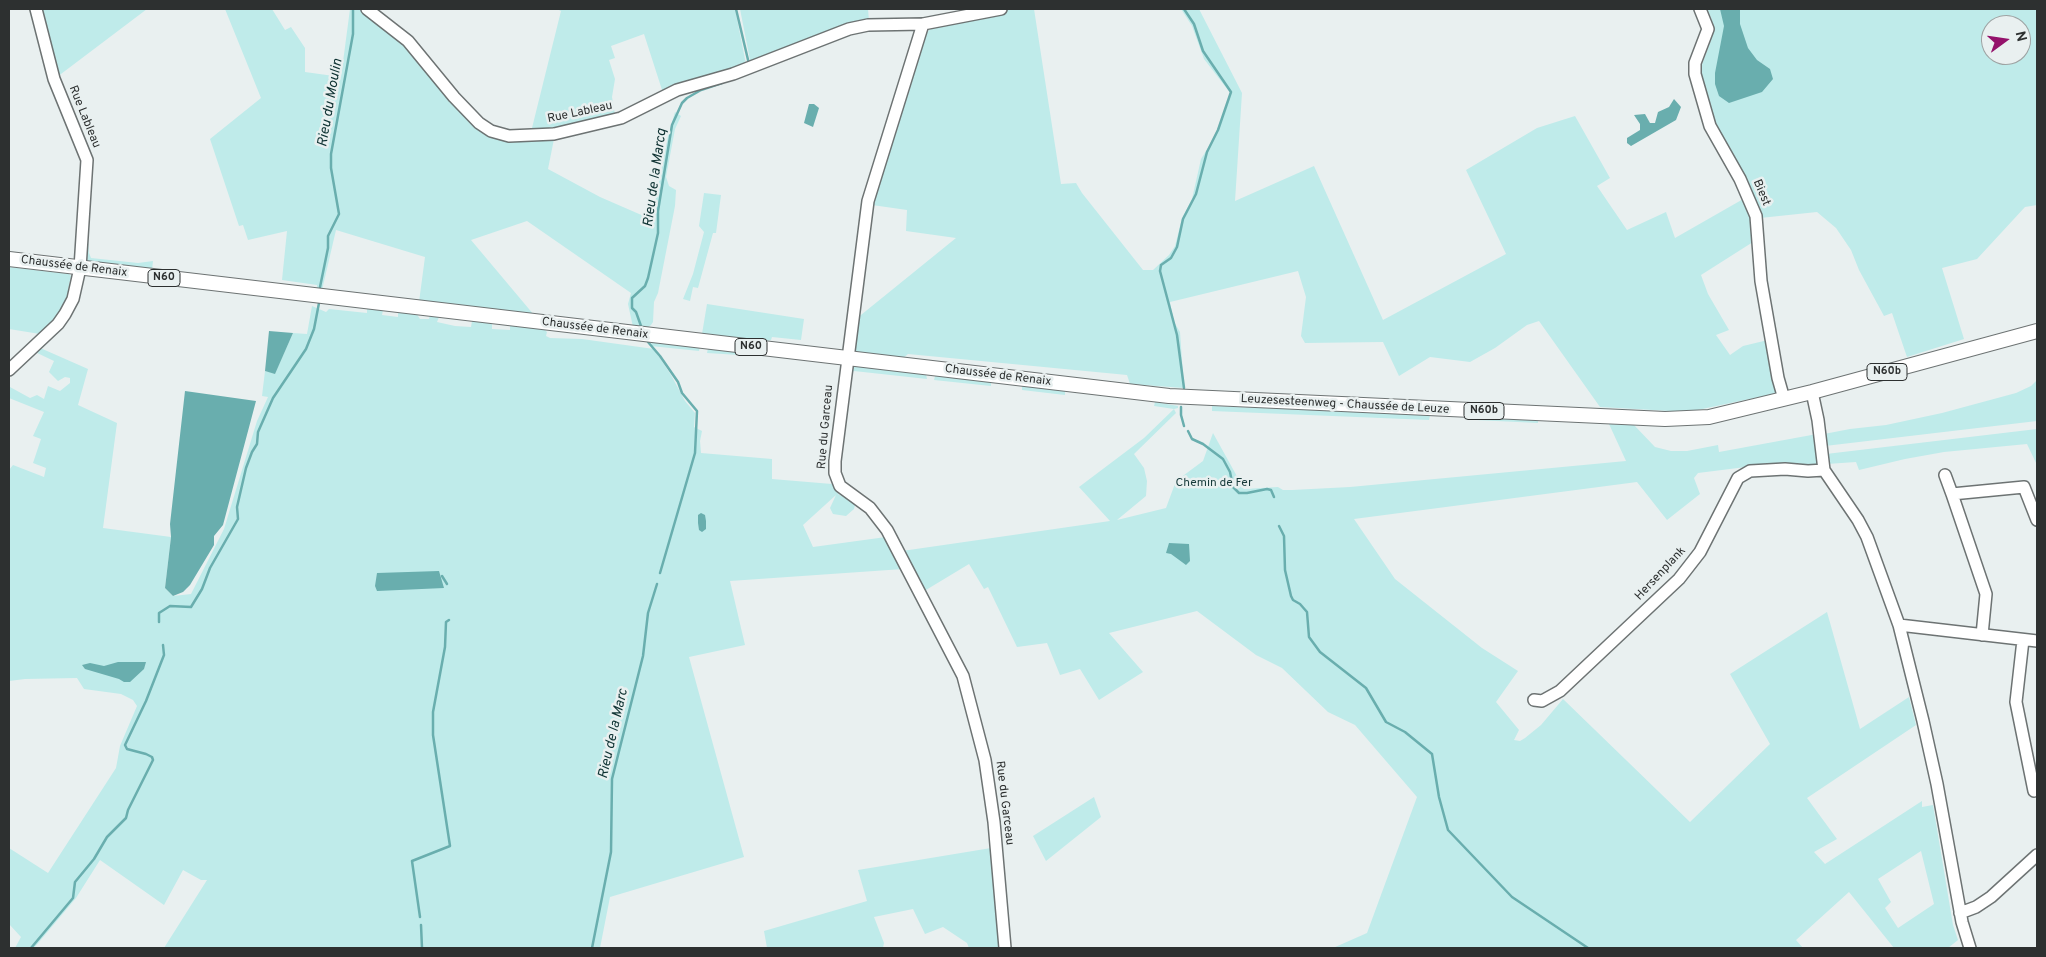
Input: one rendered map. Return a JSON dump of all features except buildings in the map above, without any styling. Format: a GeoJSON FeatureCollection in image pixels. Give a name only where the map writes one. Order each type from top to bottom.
{"type":"FeatureCollection","features":[{"type":"Feature","properties":{"kind":"main road","name":"Chaussée de Renaix"},"geometry":{"type":"LineString","coordinates":[[9,259],[1182,398]]}},
{"type":"Feature","properties":{"kind":"main road","name":"Leuzesesteenweg - Chaussée de Leuze"},"geometry":{"type":"LineString","coordinates":[[1182,398],[1665,419],[1709,417],[1812,392],[2037,331]]}},
{"type":"Feature","properties":{"kind":"street","name":"Rue Lableau"},"geometry":{"type":"LineString","coordinates":[[9,370],[52,330],[65,314],[72,299],[80,268],[87,160],[54,79],[36,9]]}},
{"type":"Feature","properties":{"kind":"street","name":"Rue Lableau"},"geometry":{"type":"LineString","coordinates":[[367,9],[408,41],[454,97],[479,123],[499,134],[554,134],[609,122],[634,113],[677,90],[750,68],[858,26],[923,24]]}},
{"type":"Feature","properties":{"kind":"street"},"geometry":{"type":"LineString","coordinates":[[923,24],[1001,9]]}},
{"type":"Feature","properties":{"kind":"street","name":"Biest"},"geometry":{"type":"LineString","coordinates":[[1700,9],[1708,28],[1695,63],[1695,74],[1710,126],[1740,178],[1756,216],[1762,290],[1778,378],[1784,399]]}},
{"type":"Feature","properties":{"kind":"street","name":"Rue du Garceau"},"geometry":{"type":"LineString","coordinates":[[923,24],[870,192],[847,358],[835,473],[840,486],[870,508],[887,530],[963,676],[985,760],[994,822],[1005,948]]}},
{"type":"Feature","properties":{"kind":"street"},"geometry":{"type":"LineString","coordinates":[[1812,392],[1818,420],[1824,470],[1858,520],[1867,537],[1899,625],[1937,784],[1960,913],[1970,948]]}},
{"type":"Feature","properties":{"kind":"street","name":"Hersenplank"},"geometry":{"type":"LineString","coordinates":[[1534,700],[1542,701],[1551,698],[1560,691],[1679,579],[1700,552],[1738,478],[1746,472],[1785,469],[1824,470]]}},
{"type":"Feature","properties":{"kind":"street"},"geometry":{"type":"LineString","coordinates":[[1945,475],[1986,594],[1982,635]]}},
{"type":"Feature","properties":{"kind":"street"},"geometry":{"type":"LineString","coordinates":[[1952,494],[2024,486],[2037,520]]}},
{"type":"Feature","properties":{"kind":"street"},"geometry":{"type":"LineString","coordinates":[[1899,625],[2037,641]]}},
{"type":"Feature","properties":{"kind":"street"},"geometry":{"type":"LineString","coordinates":[[2024,640],[2016,702],[2032,754],[2034,790]]}},
{"type":"Feature","properties":{"kind":"street"},"geometry":{"type":"LineString","coordinates":[[1960,913],[1976,907],[1991,897],[2037,855]]}},
{"type":"Feature","properties":{"kind":"green space"},"geometry":{"type":"Polygon","coordinates":[[[38,9],[147,9],[57,77],[38,9]]]}},
{"type":"Feature","properties":{"kind":"green space"},"geometry":{"type":"Polygon","coordinates":[[[225,9],[272,9],[285,30],[291,27],[305,48],[305,72],[341,77],[350,9],[361,9],[400,39],[479,125],[554,139],[548,169],[600,197],[646,217],[653,212],[668,136],[675,112],[681,116],[675,129],[666,177],[669,186],[676,190],[675,206],[658,293],[654,302],[653,322],[651,325],[647,328],[633,327],[628,304],[631,293],[527,221],[471,240],[534,315],[419,302],[425,257],[336,230],[322,290],[317,290],[317,285],[282,280],[287,231],[248,240],[243,225],[239,226],[210,139],[261,98],[225,9]]]}},
{"type":"Feature","properties":{"kind":"green space"},"geometry":{"type":"Polygon","coordinates":[[[557,9],[735,9],[746,64],[679,84],[665,90],[663,93],[644,34],[611,46],[615,58],[609,60],[615,79],[612,97],[615,115],[531,132],[561,11],[557,9]]]}},
{"type":"Feature","properties":{"kind":"green space"},"geometry":{"type":"Polygon","coordinates":[[[740,9],[868,9],[869,21],[751,65],[740,9]]]}},
{"type":"Feature","properties":{"kind":"green space"},"geometry":{"type":"Polygon","coordinates":[[[1011,9],[1034,9],[1061,184],[1076,183],[1143,270],[1153,270],[1169,255],[1175,246],[1182,218],[1192,199],[1201,159],[1216,135],[1231,94],[1204,59],[1192,26],[1181,9],[1199,9],[1242,93],[1235,201],[1314,166],[1383,320],[1506,254],[1507,256],[1466,170],[1537,128],[1575,116],[1610,178],[1597,186],[1627,230],[1666,212],[1675,238],[1745,198],[1753,212],[1753,242],[1701,275],[1708,294],[1729,330],[1716,335],[1730,355],[1743,346],[1768,340],[1778,393],[1688,412],[1600,407],[1539,321],[1527,325],[1495,348],[1470,362],[1430,357],[1399,376],[1383,342],[1305,343],[1301,336],[1306,297],[1298,271],[1170,302],[1174,322],[1180,332],[1184,388],[1130,384],[1127,375],[908,354],[903,358],[854,352],[856,319],[956,238],[906,231],[907,210],[872,205],[924,39],[928,31],[934,27],[1011,9]]]}},
{"type":"Feature","properties":{"kind":"green space"},"geometry":{"type":"Polygon","coordinates":[[[1707,9],[2037,9],[2037,205],[2025,207],[1977,259],[1942,268],[1964,339],[1907,357],[1892,313],[1884,316],[1859,270],[1851,250],[1836,228],[1817,212],[1760,218],[1756,200],[1715,122],[1700,70],[1713,34],[1712,20],[1707,9]]]}},
{"type":"Feature","properties":{"kind":"green space"},"geometry":{"type":"Polygon","coordinates":[[[704,193],[721,195],[716,233],[713,233],[698,288],[693,287],[690,301],[683,299],[693,274],[704,232],[699,226],[704,193]]]}},
{"type":"Feature","properties":{"kind":"green space"},"geometry":{"type":"Polygon","coordinates":[[[87,225],[91,258],[138,263],[153,261],[152,270],[89,262],[84,255],[87,225]]]}},
{"type":"Feature","properties":{"kind":"green space"},"geometry":{"type":"Polygon","coordinates":[[[9,267],[69,274],[71,276],[68,290],[72,293],[65,311],[40,334],[9,329],[9,267]]]}},
{"type":"Feature","properties":{"kind":"green space"},"geometry":{"type":"Polygon","coordinates":[[[707,304],[804,319],[801,340],[772,337],[771,340],[761,342],[702,334],[707,304]]]}},
{"type":"Feature","properties":{"kind":"green space"},"geometry":{"type":"Polygon","coordinates":[[[312,306],[326,312],[329,309],[367,313],[367,309],[383,310],[382,315],[398,317],[398,312],[416,313],[420,319],[429,319],[430,315],[439,317],[437,322],[455,326],[471,327],[472,321],[492,323],[492,329],[510,330],[510,325],[544,329],[547,332],[546,336],[550,338],[582,339],[654,349],[685,401],[695,413],[694,427],[702,431],[700,441],[701,453],[772,459],[772,479],[832,484],[840,491],[838,494],[852,501],[855,505],[854,509],[846,516],[833,514],[830,508],[836,495],[803,525],[813,547],[886,537],[903,569],[730,581],[745,645],[689,657],[744,857],[610,897],[600,948],[164,948],[207,880],[201,880],[183,870],[164,905],[100,860],[76,898],[34,948],[15,948],[21,937],[9,924],[9,848],[48,873],[116,768],[120,746],[137,706],[133,700],[121,694],[84,689],[77,678],[9,681],[9,470],[13,465],[44,477],[46,468],[33,463],[41,439],[33,436],[44,412],[9,398],[9,389],[10,387],[30,398],[37,395],[44,399],[48,386],[60,391],[70,383],[70,378],[65,377],[58,381],[49,372],[54,361],[33,351],[38,347],[88,369],[78,405],[117,423],[103,528],[171,537],[165,588],[173,596],[191,594],[224,529],[257,421],[268,397],[262,396],[265,371],[275,373],[293,333],[307,334],[312,306]]]}},
{"type":"Feature","properties":{"kind":"green space"},"geometry":{"type":"Polygon","coordinates":[[[652,341],[700,347],[699,351],[651,346],[652,341]]]}},
{"type":"Feature","properties":{"kind":"green space"},"geometry":{"type":"Polygon","coordinates":[[[708,348],[740,353],[739,355],[707,353],[708,348]]]}},
{"type":"Feature","properties":{"kind":"green space"},"geometry":{"type":"Polygon","coordinates":[[[853,366],[926,374],[927,379],[854,371],[850,375],[853,366]]]}},
{"type":"Feature","properties":{"kind":"green space"},"geometry":{"type":"Polygon","coordinates":[[[935,376],[991,382],[991,386],[934,380],[935,376]]]}},
{"type":"Feature","properties":{"kind":"green space"},"geometry":{"type":"Polygon","coordinates":[[[2037,380],[2037,421],[1825,446],[1824,434],[1886,425],[1942,413],[2016,393],[2031,386],[2037,380]]]}},
{"type":"Feature","properties":{"kind":"green space"},"geometry":{"type":"Polygon","coordinates":[[[1022,385],[1065,391],[1065,395],[1022,390],[1022,385]]]}},
{"type":"Feature","properties":{"kind":"green space"},"geometry":{"type":"Polygon","coordinates":[[[1155,402],[1178,406],[1178,408],[1174,409],[1154,406],[1155,402]]]}},
{"type":"Feature","properties":{"kind":"green space"},"geometry":{"type":"Polygon","coordinates":[[[1212,406],[1430,415],[1429,420],[1212,411],[1212,406]]]}},
{"type":"Feature","properties":{"kind":"green space","name":"Chemin de Fer"},"geometry":{"type":"Polygon","coordinates":[[[1174,409],[1176,413],[1134,454],[1144,468],[1147,481],[1146,496],[1117,520],[1166,508],[1176,481],[1203,461],[1213,433],[1244,489],[1278,487],[1283,490],[1350,487],[1626,461],[1609,424],[1634,425],[1655,447],[1671,451],[1687,451],[1718,445],[1719,452],[1817,434],[1820,464],[1754,466],[1698,473],[1694,478],[1700,494],[1667,520],[1637,482],[1354,519],[1395,579],[1482,648],[1518,671],[1496,702],[1519,730],[1514,740],[1520,741],[1541,725],[1563,699],[1690,822],[1770,744],[1730,674],[1827,612],[1860,729],[1909,697],[1916,725],[1807,798],[1837,839],[1814,852],[1825,864],[1922,801],[1922,807],[1933,805],[1953,925],[1958,940],[1948,948],[1894,948],[1849,892],[1796,940],[1803,948],[1333,948],[1367,933],[1417,797],[1355,725],[1328,712],[1282,668],[1256,655],[1197,611],[1109,633],[1143,672],[1099,700],[1080,669],[1060,675],[1047,643],[1017,647],[988,587],[984,589],[969,564],[921,593],[902,551],[1110,521],[1079,487],[1144,438],[1174,409]],[[1921,851],[1878,879],[1891,902],[1885,908],[1898,928],[1934,904],[1921,851]]]}},
{"type":"Feature","properties":{"kind":"green space"},"geometry":{"type":"Polygon","coordinates":[[[1477,417],[1538,419],[1538,423],[1476,420],[1477,417]]]}},
{"type":"Feature","properties":{"kind":"green space"},"geometry":{"type":"Polygon","coordinates":[[[2037,429],[2037,465],[2027,444],[1944,452],[1859,470],[1856,462],[1827,464],[1826,454],[2037,429]]]}},
{"type":"Feature","properties":{"kind":"green space"},"geometry":{"type":"Polygon","coordinates":[[[1094,797],[1101,817],[1046,861],[1033,836],[1094,797]]]}},
{"type":"Feature","properties":{"kind":"green space"},"geometry":{"type":"Polygon","coordinates":[[[991,848],[1001,948],[969,948],[967,943],[943,927],[925,934],[913,909],[874,917],[884,943],[883,948],[767,948],[764,931],[867,901],[858,870],[991,848]]]}},
{"type":"Feature","properties":{"kind":"shaded area"},"geometry":{"type":"Polygon","coordinates":[[[1720,9],[1740,9],[1740,24],[1748,48],[1757,60],[1770,69],[1773,79],[1762,92],[1729,103],[1719,96],[1715,84],[1715,73],[1724,26],[1720,9]]]}},
{"type":"Feature","properties":{"kind":"shaded area"},"geometry":{"type":"Polygon","coordinates":[[[1674,99],[1681,107],[1676,120],[1631,146],[1627,143],[1627,138],[1640,130],[1640,124],[1634,115],[1645,114],[1650,123],[1655,123],[1658,112],[1669,107],[1674,99]]]}},
{"type":"Feature","properties":{"kind":"shaded area"},"geometry":{"type":"Polygon","coordinates":[[[809,104],[814,104],[819,108],[813,127],[804,123],[809,104]]]}},
{"type":"Feature","properties":{"kind":"shaded area"},"geometry":{"type":"Polygon","coordinates":[[[269,331],[293,333],[275,374],[265,371],[269,331]]]}},
{"type":"Feature","properties":{"kind":"shaded area"},"geometry":{"type":"Polygon","coordinates":[[[185,391],[256,401],[223,525],[214,536],[214,545],[190,585],[183,592],[173,596],[165,588],[185,391]]]}},
{"type":"Feature","properties":{"kind":"shaded area"},"geometry":{"type":"Polygon","coordinates":[[[701,513],[705,515],[706,521],[706,529],[702,532],[699,530],[698,523],[698,515],[701,513]]]}},
{"type":"Feature","properties":{"kind":"shaded area"},"geometry":{"type":"Polygon","coordinates":[[[1169,543],[1189,544],[1190,561],[1186,565],[1171,554],[1166,553],[1169,543]]]}},
{"type":"Feature","properties":{"kind":"shaded area"},"geometry":{"type":"Polygon","coordinates":[[[439,571],[444,588],[377,591],[375,586],[377,573],[439,571]]]}},
{"type":"Feature","properties":{"kind":"shaded area"},"geometry":{"type":"Polygon","coordinates":[[[118,662],[146,662],[144,669],[130,682],[124,682],[85,669],[82,665],[90,663],[104,666],[118,662]]]}},
{"type":"Feature","properties":{"kind":"waterway","name":"Rieu du Moulin"},"geometry":{"type":"LineString","coordinates":[[320,287],[328,248],[328,236],[339,214],[331,168],[331,154],[353,34],[353,9]]}},
{"type":"Feature","properties":{"kind":"waterway","name":"Rieu de la Marc"},"geometry":{"type":"LineString","coordinates":[[736,9],[749,64]]}},
{"type":"Feature","properties":{"kind":"waterway"},"geometry":{"type":"LineString","coordinates":[[1184,9],[1194,24],[1203,51],[1231,92],[1218,130],[1207,152],[1196,194],[1183,219],[1177,247],[1171,258],[1161,265],[1160,271],[1177,335],[1184,388]]}},
{"type":"Feature","properties":{"kind":"waterway","name":"Rieu de la Marcq"},"geometry":{"type":"LineString","coordinates":[[641,326],[636,312],[632,308],[632,298],[645,286],[648,278],[658,233],[658,211],[672,125],[682,103],[687,98],[701,90],[722,83]]}},
{"type":"Feature","properties":{"kind":"waterway","name":"Rieu du Moulin"},"geometry":{"type":"LineString","coordinates":[[159,622],[159,613],[170,606],[191,607],[202,589],[210,568],[238,519],[237,507],[246,468],[257,444],[258,432],[273,398],[306,349],[314,329],[319,303]]}},
{"type":"Feature","properties":{"kind":"waterway","name":"Rieu de la Marcq"},"geometry":{"type":"LineString","coordinates":[[648,342],[678,382],[682,393],[697,411],[695,453],[660,573]]}},
{"type":"Feature","properties":{"kind":"waterway"},"geometry":{"type":"LineString","coordinates":[[1181,407],[1184,426]]}},
{"type":"Feature","properties":{"kind":"waterway"},"geometry":{"type":"LineString","coordinates":[[1188,431],[1192,439],[1203,444],[1223,459],[1230,472],[1233,487],[1239,493],[1267,489],[1271,490],[1274,497]]}},
{"type":"Feature","properties":{"kind":"waterway"},"geometry":{"type":"LineString","coordinates":[[1279,526],[1284,536],[1285,570],[1291,596],[1307,612],[1309,637],[1320,652],[1366,688],[1386,722],[1405,732],[1432,754],[1439,797],[1448,830],[1512,897],[1588,948]]}},
{"type":"Feature","properties":{"kind":"waterway"},"geometry":{"type":"LineString","coordinates":[[442,576],[447,584]]}},
{"type":"Feature","properties":{"kind":"waterway","name":"Rieu de la Marc"},"geometry":{"type":"LineString","coordinates":[[592,948],[611,852],[612,779],[643,656],[648,613],[657,584]]}},
{"type":"Feature","properties":{"kind":"waterway"},"geometry":{"type":"LineString","coordinates":[[420,917],[412,861],[450,846],[433,735],[433,712],[445,647],[446,622],[449,620]]}},
{"type":"Feature","properties":{"kind":"waterway","name":"Rieu du Moulin"},"geometry":{"type":"LineString","coordinates":[[31,948],[73,898],[75,882],[94,859],[107,837],[126,818],[128,810],[153,760],[152,757],[146,754],[127,749],[125,745],[146,701],[164,655],[163,645]]}},
{"type":"Feature","properties":{"kind":"waterway"},"geometry":{"type":"LineString","coordinates":[[421,925],[422,948]]}}]}
